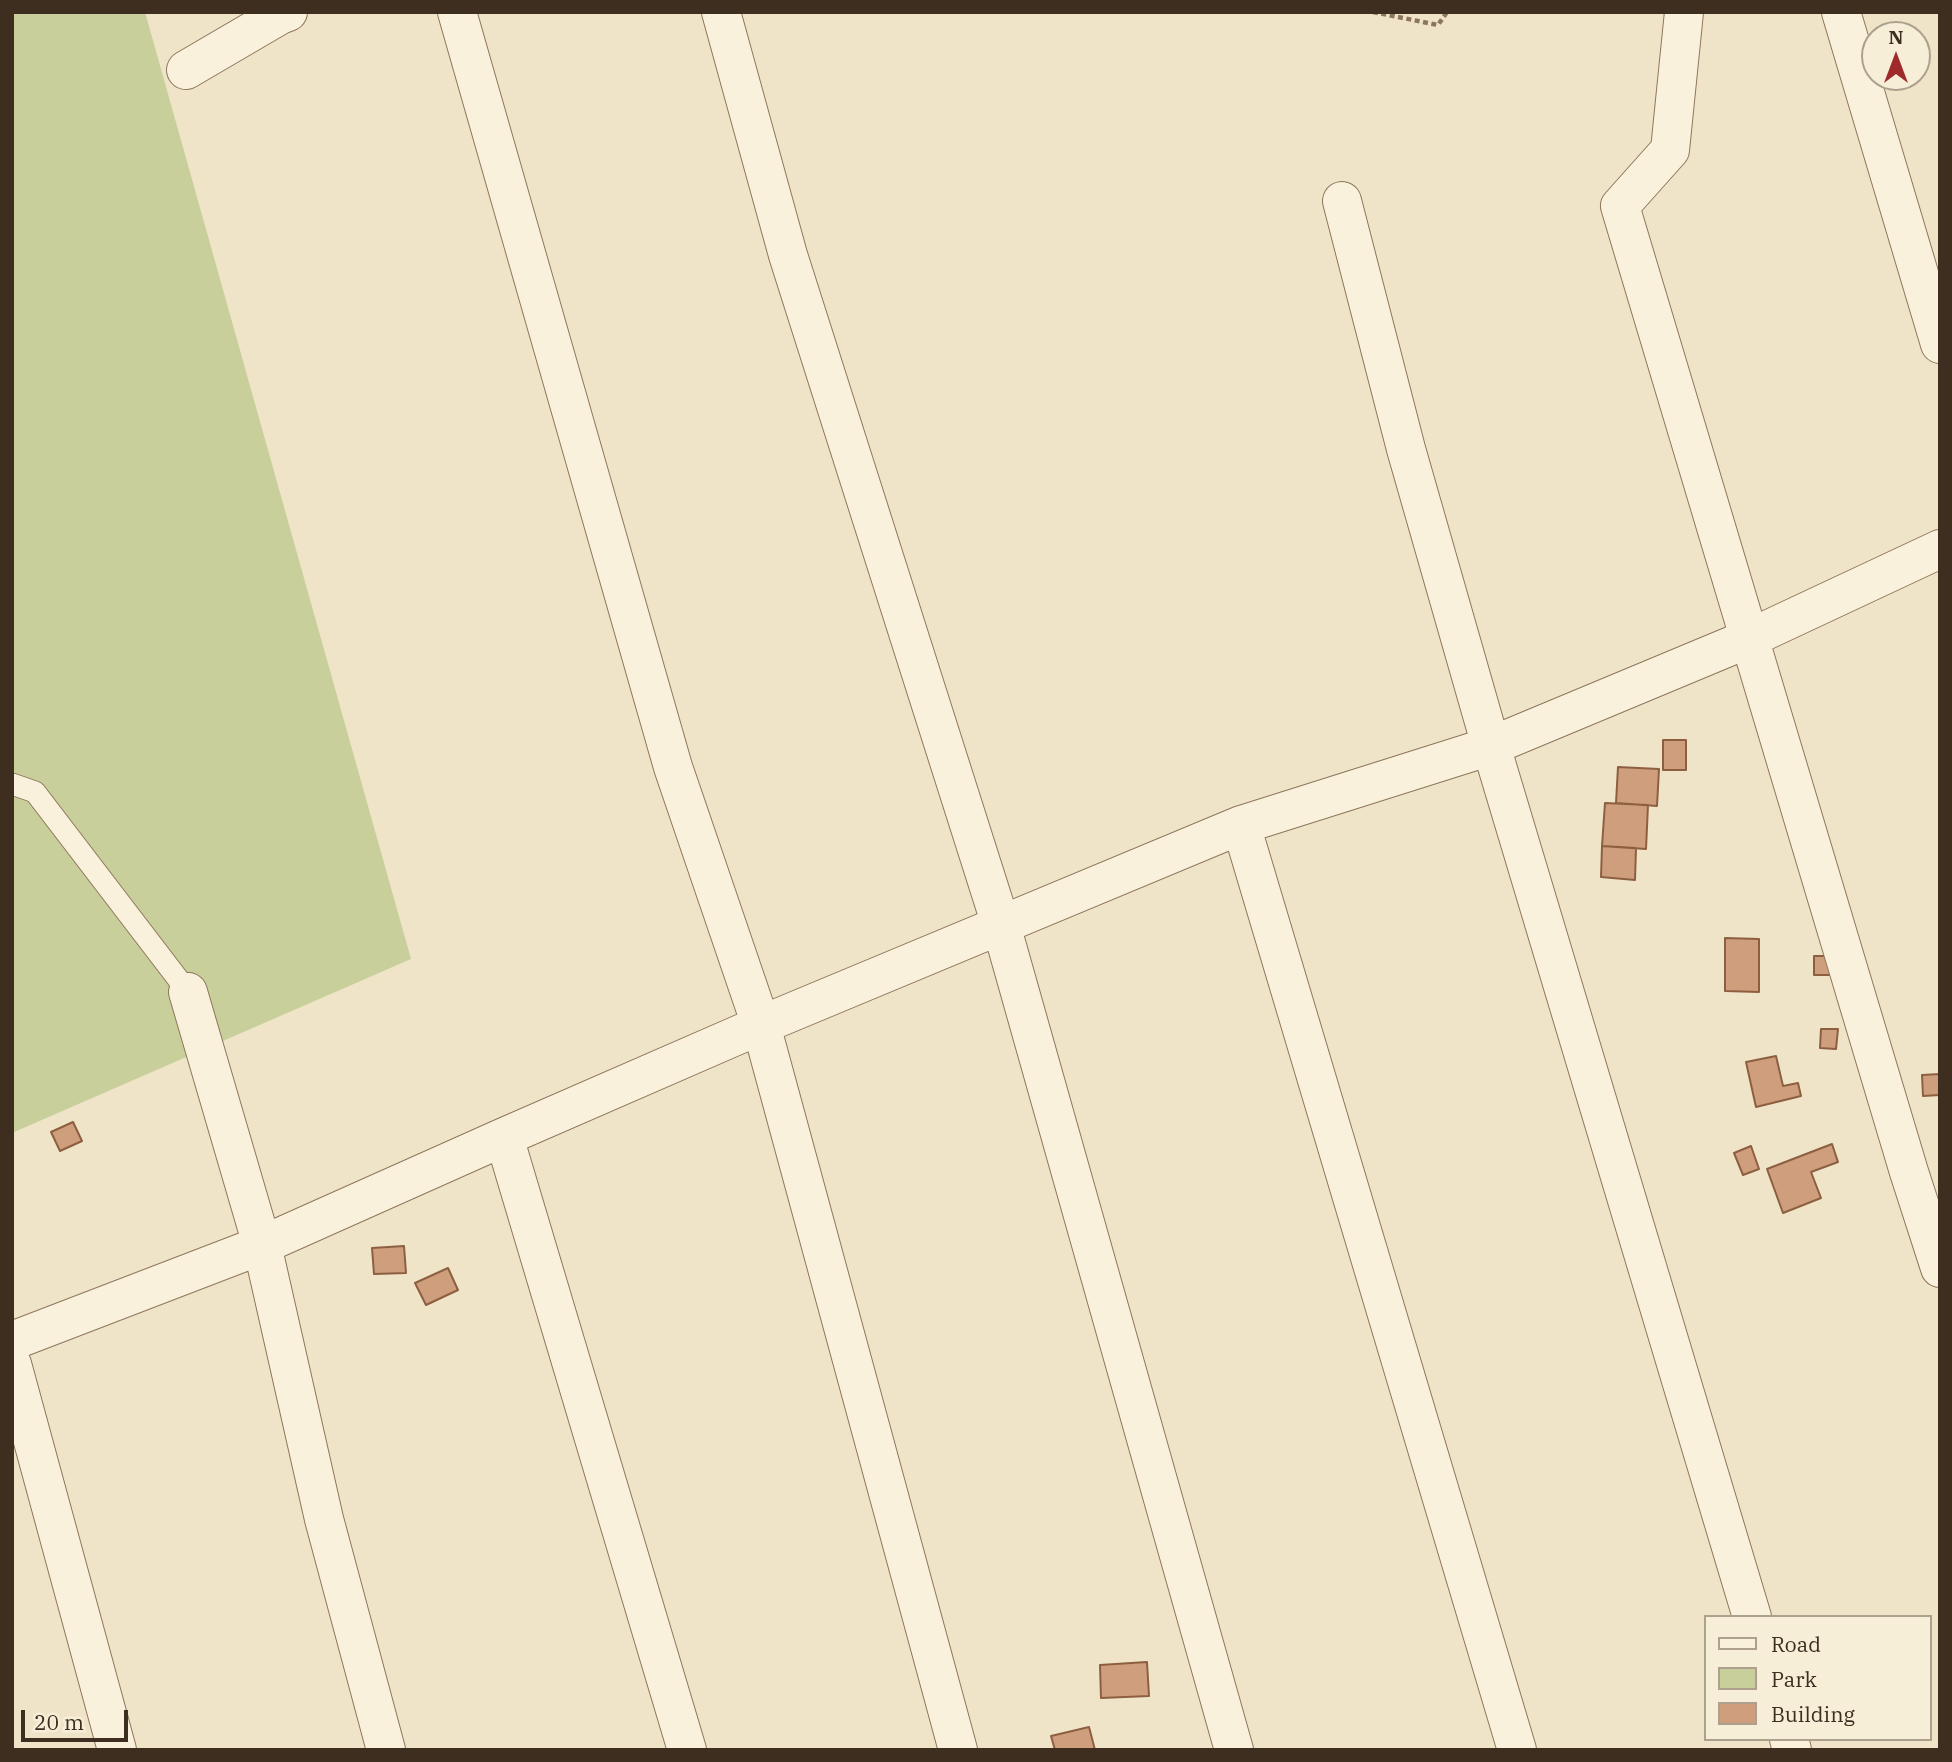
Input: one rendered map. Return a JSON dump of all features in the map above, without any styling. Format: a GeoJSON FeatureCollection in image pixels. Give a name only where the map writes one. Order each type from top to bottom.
{"type":"FeatureCollection","features":[{"type":"Feature","properties":{"kind":"street"},"geometry":{"type":"LineString","coordinates":[[186,70],[289,12]]}},
{"type":"Feature","properties":{"kind":"street"},"geometry":{"type":"LineString","coordinates":[[457,12],[673,767],[761,1025],[958,1750]]}},
{"type":"Feature","properties":{"kind":"street"},"geometry":{"type":"LineString","coordinates":[[720,12],[788,256],[1001,925],[1234,1750]]}},
{"type":"Feature","properties":{"kind":"street"},"geometry":{"type":"LineString","coordinates":[[1684,12],[1670,150],[1620,206],[1940,1268]]}},
{"type":"Feature","properties":{"kind":"street"},"geometry":{"type":"LineString","coordinates":[[1841,12],[1940,344]]}},
{"type":"Feature","properties":{"kind":"street"},"geometry":{"type":"LineString","coordinates":[[1342,201],[1406,449],[1491,746],[1751,1615]]}},
{"type":"Feature","properties":{"kind":"street"},"geometry":{"type":"LineString","coordinates":[[12,1341],[262,1245],[761,1025],[1241,825],[1491,746],[1750,638],[1940,549]]}},
{"type":"Feature","properties":{"kind":"street"},"geometry":{"type":"LineString","coordinates":[[1241,825],[1517,1750]]}},
{"type":"Feature","properties":{"kind":"street"},"geometry":{"type":"LineString","coordinates":[[188,992],[262,1245],[324,1519],[386,1750]]}},
{"type":"Feature","properties":{"kind":"street"},"geometry":{"type":"LineString","coordinates":[[504,1137],[687,1750]]}},
{"type":"Feature","properties":{"kind":"street"},"geometry":{"type":"LineString","coordinates":[[12,1364],[117,1750]]}},
{"type":"Feature","properties":{"kind":"lane"},"geometry":{"type":"LineString","coordinates":[[12,783],[35,792],[188,992]]}},
{"type":"Feature","properties":{"kind":"path"},"geometry":{"type":"LineString","coordinates":[[1373,12],[1438,25],[1447,12]]}},
{"type":"Feature","properties":{"kind":"green space"},"geometry":{"type":"Polygon","coordinates":[[[12,12],[145,12],[411,959],[12,1133],[12,12]]]}},
{"type":"Feature","properties":{"kind":"building"},"geometry":{"type":"Polygon","coordinates":[[[1663,740],[1686,740],[1686,770],[1663,770],[1663,740]]]}},
{"type":"Feature","properties":{"kind":"building"},"geometry":{"type":"Polygon","coordinates":[[[1618,767],[1659,769],[1657,806],[1616,803],[1618,767]]]}},
{"type":"Feature","properties":{"kind":"building"},"geometry":{"type":"Polygon","coordinates":[[[1605,803],[1648,805],[1646,849],[1602,846],[1605,803]]]}},
{"type":"Feature","properties":{"kind":"building"},"geometry":{"type":"Polygon","coordinates":[[[1602,846],[1636,848],[1635,880],[1601,877],[1602,846]]]}},
{"type":"Feature","properties":{"kind":"building"},"geometry":{"type":"Polygon","coordinates":[[[1725,938],[1759,939],[1759,992],[1725,991],[1725,938]]]}},
{"type":"Feature","properties":{"kind":"building"},"geometry":{"type":"Polygon","coordinates":[[[1814,956],[1830,956],[1830,975],[1814,975],[1814,956]]]}},
{"type":"Feature","properties":{"kind":"building"},"geometry":{"type":"Polygon","coordinates":[[[1821,1029],[1838,1029],[1836,1049],[1820,1048],[1821,1029]]]}},
{"type":"Feature","properties":{"kind":"building"},"geometry":{"type":"Polygon","coordinates":[[[1776,1056],[1783,1086],[1798,1083],[1801,1096],[1756,1107],[1746,1062],[1776,1056]]]}},
{"type":"Feature","properties":{"kind":"building"},"geometry":{"type":"Polygon","coordinates":[[[1940,1074],[1940,1095],[1923,1096],[1922,1075],[1940,1074]]]}},
{"type":"Feature","properties":{"kind":"building"},"geometry":{"type":"Polygon","coordinates":[[[73,1122],[82,1141],[60,1151],[51,1132],[73,1122]]]}},
{"type":"Feature","properties":{"kind":"building"},"geometry":{"type":"Polygon","coordinates":[[[1832,1144],[1838,1162],[1811,1172],[1821,1198],[1783,1213],[1767,1169],[1832,1144]]]}},
{"type":"Feature","properties":{"kind":"building"},"geometry":{"type":"Polygon","coordinates":[[[1751,1146],[1759,1169],[1743,1175],[1734,1153],[1751,1146]]]}},
{"type":"Feature","properties":{"kind":"building"},"geometry":{"type":"Polygon","coordinates":[[[404,1246],[406,1273],[374,1274],[372,1248],[404,1246]]]}},
{"type":"Feature","properties":{"kind":"building"},"geometry":{"type":"Polygon","coordinates":[[[448,1268],[458,1290],[426,1305],[415,1283],[448,1268]]]}},
{"type":"Feature","properties":{"kind":"building"},"geometry":{"type":"Polygon","coordinates":[[[1147,1662],[1149,1696],[1101,1698],[1100,1665],[1147,1662]]]}},
{"type":"Feature","properties":{"kind":"building"},"geometry":{"type":"Polygon","coordinates":[[[1089,1727],[1095,1750],[1055,1750],[1051,1736],[1089,1727]]]}}]}
